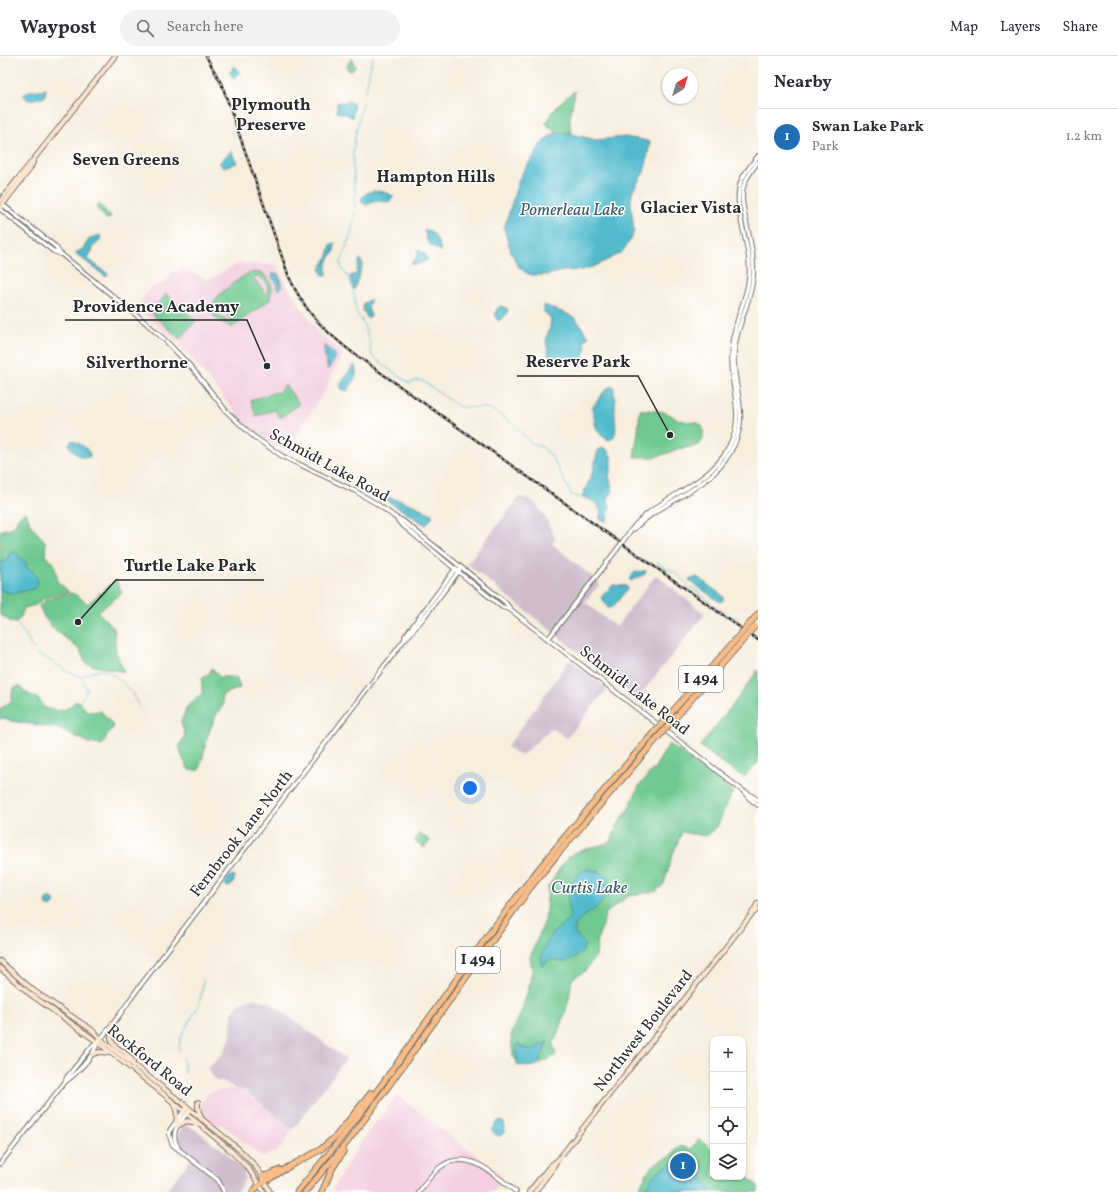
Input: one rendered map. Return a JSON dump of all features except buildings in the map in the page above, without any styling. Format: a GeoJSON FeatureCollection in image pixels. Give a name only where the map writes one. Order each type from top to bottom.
{"type":"FeatureCollection","features":[{"type":"Feature","properties":{"kind":"highway","name":"I 494"},"geometry":{"type":"LineString","coordinates":[[305,1192],[360,1124],[539,877],[743,640],[755,624],[758,614]]}},
{"type":"Feature","properties":{"kind":"highway","name":"I 494"},"geometry":{"type":"LineString","coordinates":[[297,1192],[386,1079],[498,922],[539,868],[655,731],[739,636],[755,624]]}},
{"type":"Feature","properties":{"kind":"highway"},"geometry":{"type":"LineString","coordinates":[[253,1192],[256,1186],[290,1166],[315,1154],[326,1145],[345,1126],[380,1082],[386,1079]]}},
{"type":"Feature","properties":{"kind":"highway"},"geometry":{"type":"LineString","coordinates":[[322,1192],[334,1165],[360,1124]]}},
{"type":"Feature","properties":{"kind":"highway"},"geometry":{"type":"LineString","coordinates":[[262,1176],[290,1166]]}},
{"type":"Feature","properties":{"kind":"main road"},"geometry":{"type":"LineString","coordinates":[[1,205],[30,169],[35,158],[115,56]]}},
{"type":"Feature","properties":{"kind":"main road","name":"Northwest Boulevard"},"geometry":{"type":"LineString","coordinates":[[529,1192],[550,1166],[556,1161],[751,915],[758,903]]}},
{"type":"Feature","properties":{"kind":"main road","name":"Northwest Boulevard"},"geometry":{"type":"LineString","coordinates":[[751,915],[758,909]]}},
{"type":"Feature","properties":{"kind":"main road","name":"Rockford Road"},"geometry":{"type":"LineString","coordinates":[[0,961],[34,991],[92,1030],[246,1156],[262,1176],[270,1192]]}},
{"type":"Feature","properties":{"kind":"main road","name":"Rockford Road"},"geometry":{"type":"LineString","coordinates":[[0,968],[30,994],[97,1043],[198,1123],[240,1159],[264,1192]]}},
{"type":"Feature","properties":{"kind":"main road"},"geometry":{"type":"LineString","coordinates":[[112,1024],[110,1033],[111,1042],[130,1057],[134,1064]]}},
{"type":"Feature","properties":{"kind":"main road"},"geometry":{"type":"LineString","coordinates":[[92,1054],[100,1052],[110,1053]]}},
{"type":"Feature","properties":{"kind":"main road"},"geometry":{"type":"LineString","coordinates":[[172,1101],[177,1112],[177,1124],[187,1122],[198,1123]]}},
{"type":"Feature","properties":{"kind":"main road"},"geometry":{"type":"LineString","coordinates":[[198,1102],[201,1119]]}},
{"type":"Feature","properties":{"kind":"main road","name":"Northwest Boulevard"},"geometry":{"type":"LineString","coordinates":[[535,1192],[553,1168],[556,1161]]}},
{"type":"Feature","properties":{"kind":"street"},"geometry":{"type":"LineString","coordinates":[[548,639],[637,523],[646,514],[711,471],[723,458],[734,437],[737,411],[731,371],[731,350],[748,286],[750,270],[739,207],[739,191],[744,175],[758,156]]}},
{"type":"Feature","properties":{"kind":"street"},"geometry":{"type":"LineString","coordinates":[[626,537],[646,518],[703,482],[717,471],[729,454],[737,438],[740,428],[741,412],[735,370],[735,350],[740,327],[752,288],[754,271],[742,196],[747,177],[758,162]]}},
{"type":"Feature","properties":{"kind":"street","name":"Schmidt Lake Road"},"geometry":{"type":"LineString","coordinates":[[1,205],[56,247],[61,254],[166,341],[192,368],[227,412],[254,437],[282,456],[355,491],[377,504],[395,517],[456,571],[502,607],[511,610]]}},
{"type":"Feature","properties":{"kind":"street","name":"Schmidt Lake Road"},"geometry":{"type":"LineString","coordinates":[[395,517],[403,520],[411,526],[505,602],[511,610],[743,791],[758,805]]}},
{"type":"Feature","properties":{"kind":"street","name":"Fernbrook Lane North"},"geometry":{"type":"LineString","coordinates":[[0,1164],[65,1082],[92,1054],[97,1043],[137,990],[405,639],[405,636],[460,567]]}},
{"type":"Feature","properties":{"kind":"street","name":"Schmidt Lake Road"},"geometry":{"type":"LineString","coordinates":[[743,791],[752,795],[758,800]]}},
{"type":"Feature","properties":{"kind":"street","name":"Fernbrook Lane North"},"geometry":{"type":"LineString","coordinates":[[65,1082],[67,1077],[92,1045],[97,1043]]}},
{"type":"Feature","properties":{"kind":"street"},"geometry":{"type":"LineString","coordinates":[[189,1108],[177,1124],[170,1130],[170,1137],[174,1145],[218,1180],[224,1192]]}},
{"type":"Feature","properties":{"kind":"street"},"geometry":{"type":"LineString","coordinates":[[419,1192],[440,1168],[459,1160],[470,1161],[480,1165],[516,1192]]}},
{"type":"Feature","properties":{"kind":"shaded area"},"geometry":{"type":"Polygon","coordinates":[[[240,263],[277,265],[283,279],[317,331],[343,353],[325,390],[297,435],[285,451],[268,441],[246,423],[225,400],[181,346],[141,312],[137,306],[152,287],[172,277],[171,273],[183,269],[209,279],[240,263]]]}},
{"type":"Feature","properties":{"kind":"shaded area"},"geometry":{"type":"Polygon","coordinates":[[[519,497],[529,499],[535,503],[546,518],[555,538],[552,544],[600,583],[585,602],[616,627],[656,575],[705,614],[637,699],[467,564],[519,497]]]}},
{"type":"Feature","properties":{"kind":"shaded area"},"geometry":{"type":"Polygon","coordinates":[[[570,660],[607,689],[567,738],[552,728],[521,756],[507,747],[570,660]]]}},
{"type":"Feature","properties":{"kind":"shaded area"},"geometry":{"type":"Polygon","coordinates":[[[251,998],[271,1003],[346,1059],[293,1129],[244,1090],[236,1089],[223,1081],[216,1081],[207,1068],[223,1053],[230,1039],[232,1013],[239,1004],[251,998]]]}},
{"type":"Feature","properties":{"kind":"shaded area"},"geometry":{"type":"Polygon","coordinates":[[[240,1088],[293,1129],[278,1152],[269,1154],[264,1158],[223,1125],[216,1125],[202,1114],[200,1104],[209,1093],[240,1088]]]}},
{"type":"Feature","properties":{"kind":"shaded area"},"geometry":{"type":"Polygon","coordinates":[[[397,1095],[502,1176],[493,1192],[333,1192],[336,1183],[360,1143],[397,1095]]]}},
{"type":"Feature","properties":{"kind":"shaded area"},"geometry":{"type":"Polygon","coordinates":[[[186,1125],[202,1134],[222,1149],[244,1171],[245,1179],[237,1192],[165,1192],[193,1157],[180,1147],[176,1138],[186,1125]]]}},
{"type":"Feature","properties":{"kind":"green space"},"geometry":{"type":"Polygon","coordinates":[[[351,59],[354,61],[353,64],[356,66],[352,71],[348,70],[347,66],[351,59]]]}},
{"type":"Feature","properties":{"kind":"green space"},"geometry":{"type":"Polygon","coordinates":[[[575,91],[570,118],[571,133],[557,133],[546,124],[558,106],[575,91]]]}},
{"type":"Feature","properties":{"kind":"green space"},"geometry":{"type":"Polygon","coordinates":[[[99,204],[111,216],[110,218],[106,219],[103,216],[96,207],[99,204]]]}},
{"type":"Feature","properties":{"kind":"green space"},"geometry":{"type":"Polygon","coordinates":[[[256,272],[261,273],[268,278],[272,289],[271,299],[231,328],[229,325],[220,322],[213,313],[213,305],[217,297],[247,274],[256,272]],[[257,276],[253,277],[267,295],[268,286],[263,279],[257,276]],[[219,303],[217,310],[220,316],[225,320],[232,321],[219,303]]]}},
{"type":"Feature","properties":{"kind":"green space"},"geometry":{"type":"Polygon","coordinates":[[[166,294],[196,321],[180,339],[150,312],[166,294]]]}},
{"type":"Feature","properties":{"kind":"green space"},"geometry":{"type":"Polygon","coordinates":[[[285,385],[298,402],[298,405],[280,418],[275,410],[256,416],[251,400],[276,392],[277,393],[285,385]]]}},
{"type":"Feature","properties":{"kind":"green space"},"geometry":{"type":"Polygon","coordinates":[[[640,410],[663,412],[679,420],[696,422],[700,424],[703,431],[702,442],[696,446],[677,449],[655,457],[634,457],[640,410]]]}},
{"type":"Feature","properties":{"kind":"green space"},"geometry":{"type":"Polygon","coordinates":[[[26,512],[34,528],[46,542],[45,556],[54,563],[58,582],[69,592],[43,599],[36,605],[24,608],[20,619],[13,623],[0,615],[0,531],[15,526],[18,517],[26,512]]]}},
{"type":"Feature","properties":{"kind":"green space"},"geometry":{"type":"Polygon","coordinates":[[[116,579],[122,593],[98,612],[114,628],[116,652],[124,672],[86,664],[80,650],[52,627],[44,617],[39,606],[45,601],[71,593],[88,604],[116,579]]]}},
{"type":"Feature","properties":{"kind":"green space"},"geometry":{"type":"Polygon","coordinates":[[[212,668],[219,677],[236,677],[240,688],[222,695],[223,705],[215,717],[207,738],[199,770],[189,770],[183,759],[179,746],[185,735],[181,722],[187,707],[202,693],[202,678],[209,674],[212,668]]]}},
{"type":"Feature","properties":{"kind":"green space"},"geometry":{"type":"Polygon","coordinates":[[[758,670],[758,763],[744,777],[727,767],[700,746],[758,670]]]}},
{"type":"Feature","properties":{"kind":"green space"},"geometry":{"type":"Polygon","coordinates":[[[20,686],[25,692],[39,699],[43,707],[54,710],[62,710],[69,707],[77,700],[88,712],[101,711],[114,727],[102,745],[89,743],[56,728],[11,721],[4,718],[0,719],[0,709],[11,701],[13,688],[20,686]]]}},
{"type":"Feature","properties":{"kind":"green space"},"geometry":{"type":"Polygon","coordinates":[[[669,744],[733,791],[717,827],[705,836],[682,832],[671,859],[664,884],[657,891],[628,896],[606,913],[598,939],[596,956],[585,971],[572,979],[569,999],[561,1027],[553,1044],[556,1055],[541,1063],[518,1066],[513,1057],[511,1035],[521,1013],[529,987],[532,971],[530,957],[545,920],[548,887],[562,865],[573,853],[611,842],[617,826],[629,808],[639,786],[655,767],[669,744]]]}},
{"type":"Feature","properties":{"kind":"green space"},"geometry":{"type":"Polygon","coordinates":[[[420,833],[430,841],[424,848],[414,840],[420,833]]]}},
{"type":"Feature","properties":{"kind":"green space"},"geometry":{"type":"Polygon","coordinates":[[[699,1139],[710,1148],[710,1180],[746,1180],[746,1176],[758,1186],[758,1192],[638,1192],[646,1175],[653,1166],[669,1157],[679,1146],[691,1149],[699,1139]]]}},
{"type":"Feature","properties":{"kind":"water"},"geometry":{"type":"Polygon","coordinates":[[[234,66],[240,73],[234,79],[230,73],[234,66]]]}},
{"type":"Feature","properties":{"kind":"water"},"geometry":{"type":"Polygon","coordinates":[[[46,89],[45,97],[28,100],[23,95],[30,91],[46,89]]]}},
{"type":"Feature","properties":{"kind":"water"},"geometry":{"type":"Polygon","coordinates":[[[349,101],[354,105],[352,118],[346,114],[337,112],[337,103],[349,101]]]}},
{"type":"Feature","properties":{"kind":"water","name":"Pomerleau Lake"},"geometry":{"type":"Polygon","coordinates":[[[558,133],[571,133],[596,140],[625,137],[650,142],[644,172],[632,192],[631,203],[634,231],[631,239],[622,252],[598,265],[582,270],[563,271],[547,275],[532,275],[526,273],[518,266],[511,252],[504,229],[519,179],[524,170],[540,145],[547,138],[558,133]]]}},
{"type":"Feature","properties":{"kind":"water"},"geometry":{"type":"Polygon","coordinates":[[[231,151],[237,163],[223,167],[219,163],[231,151]]]}},
{"type":"Feature","properties":{"kind":"water"},"geometry":{"type":"Polygon","coordinates":[[[373,191],[386,193],[393,196],[393,198],[388,202],[377,201],[366,205],[361,202],[365,195],[373,191]]]}},
{"type":"Feature","properties":{"kind":"water"},"geometry":{"type":"Polygon","coordinates":[[[424,229],[433,233],[441,251],[429,243],[424,229]]]}},
{"type":"Feature","properties":{"kind":"water"},"geometry":{"type":"Polygon","coordinates":[[[100,235],[102,239],[94,246],[88,259],[108,274],[106,277],[75,253],[83,249],[89,239],[100,235]]]}},
{"type":"Feature","properties":{"kind":"water"},"geometry":{"type":"Polygon","coordinates":[[[335,243],[334,253],[328,262],[327,275],[323,275],[320,269],[328,256],[331,244],[335,243]]]}},
{"type":"Feature","properties":{"kind":"water"},"geometry":{"type":"Polygon","coordinates":[[[417,249],[424,253],[428,260],[416,265],[411,264],[418,255],[417,249]]]}},
{"type":"Feature","properties":{"kind":"water"},"geometry":{"type":"Polygon","coordinates":[[[360,259],[363,264],[354,290],[350,276],[356,274],[360,259]]]}},
{"type":"Feature","properties":{"kind":"water"},"geometry":{"type":"Polygon","coordinates":[[[273,274],[278,274],[280,279],[282,287],[278,291],[276,282],[272,277],[273,274]]]}},
{"type":"Feature","properties":{"kind":"water"},"geometry":{"type":"Polygon","coordinates":[[[371,299],[368,308],[371,316],[368,319],[363,310],[364,303],[371,299]]]}},
{"type":"Feature","properties":{"kind":"water"},"geometry":{"type":"Polygon","coordinates":[[[544,305],[575,318],[589,337],[584,340],[586,350],[580,367],[570,358],[559,362],[549,356],[546,342],[551,318],[544,312],[544,305]]]}},
{"type":"Feature","properties":{"kind":"water"},"geometry":{"type":"Polygon","coordinates":[[[500,306],[507,308],[508,311],[505,316],[498,321],[496,313],[500,306]]]}},
{"type":"Feature","properties":{"kind":"water"},"geometry":{"type":"Polygon","coordinates":[[[324,345],[336,355],[328,370],[325,354],[324,345]]]}},
{"type":"Feature","properties":{"kind":"water"},"geometry":{"type":"Polygon","coordinates":[[[353,366],[355,366],[356,370],[354,379],[347,391],[341,389],[339,386],[353,366]]]}},
{"type":"Feature","properties":{"kind":"water"},"geometry":{"type":"Polygon","coordinates":[[[611,386],[614,387],[616,429],[614,436],[609,440],[602,436],[598,431],[592,408],[606,389],[611,386]]]}},
{"type":"Feature","properties":{"kind":"water"},"geometry":{"type":"Polygon","coordinates":[[[72,440],[83,446],[89,452],[89,457],[86,458],[80,456],[73,451],[69,446],[72,440]]]}},
{"type":"Feature","properties":{"kind":"water"},"geometry":{"type":"Polygon","coordinates":[[[605,448],[611,456],[611,470],[609,475],[613,492],[607,500],[610,505],[607,520],[601,520],[599,517],[601,514],[599,507],[594,502],[582,497],[592,474],[598,450],[605,448]]]}},
{"type":"Feature","properties":{"kind":"water"},"geometry":{"type":"Polygon","coordinates":[[[389,498],[417,507],[432,514],[432,517],[426,525],[389,502],[387,500],[389,498]]]}},
{"type":"Feature","properties":{"kind":"water"},"geometry":{"type":"Polygon","coordinates":[[[14,551],[27,564],[25,567],[34,573],[37,584],[36,588],[12,594],[0,590],[0,562],[7,561],[9,554],[14,551]]]}},
{"type":"Feature","properties":{"kind":"water"},"geometry":{"type":"Polygon","coordinates":[[[646,571],[645,574],[630,581],[630,577],[635,572],[646,571]]]}},
{"type":"Feature","properties":{"kind":"water"},"geometry":{"type":"Polygon","coordinates":[[[697,577],[723,596],[723,600],[720,602],[689,580],[697,577]]]}},
{"type":"Feature","properties":{"kind":"water"},"geometry":{"type":"Polygon","coordinates":[[[613,585],[626,586],[628,588],[613,607],[608,608],[601,597],[613,585]]]}},
{"type":"Feature","properties":{"kind":"water","name":"Curtis Lake"},"geometry":{"type":"Polygon","coordinates":[[[590,869],[609,877],[609,880],[608,887],[600,904],[576,924],[575,933],[585,944],[582,952],[564,962],[550,959],[542,965],[541,961],[547,942],[555,931],[569,918],[568,898],[570,887],[579,873],[590,869]]]}},
{"type":"Feature","properties":{"kind":"water"},"geometry":{"type":"Polygon","coordinates":[[[233,875],[235,877],[233,882],[229,887],[227,887],[225,884],[227,879],[233,875]]]}},
{"type":"Feature","properties":{"kind":"water"},"geometry":{"type":"Polygon","coordinates":[[[50,897],[55,902],[50,907],[45,902],[50,897]]]}},
{"type":"Feature","properties":{"kind":"water"},"geometry":{"type":"Polygon","coordinates":[[[548,1041],[538,1065],[528,1067],[519,1064],[516,1054],[518,1043],[525,1048],[533,1049],[548,1041]]]}},
{"type":"Feature","properties":{"kind":"water"},"geometry":{"type":"Polygon","coordinates":[[[498,1121],[504,1123],[505,1127],[504,1133],[499,1136],[491,1130],[498,1121]]]}},
{"type":"Feature","properties":{"kind":"water"},"geometry":{"type":"Polygon","coordinates":[[[677,1162],[691,1165],[699,1171],[711,1192],[645,1192],[649,1181],[657,1172],[677,1162]]]}},
{"type":"Feature","properties":{"kind":"waterway"},"geometry":{"type":"LineString","coordinates":[[365,93],[373,56]]}},
{"type":"Feature","properties":{"kind":"waterway"},"geometry":{"type":"LineString","coordinates":[[355,208],[353,151],[363,102]]}},
{"type":"Feature","properties":{"kind":"waterway"},"geometry":{"type":"LineString","coordinates":[[355,212],[351,234],[341,262],[341,267],[352,286],[356,311],[363,323],[368,337],[371,346],[371,355],[409,383],[419,380],[423,381],[456,405],[461,407],[489,408],[512,423],[530,442],[542,447],[551,455],[572,495],[582,497]]}},
{"type":"Feature","properties":{"kind":"waterway"},"geometry":{"type":"LineString","coordinates":[[605,519],[605,523],[608,526]]}},
{"type":"Feature","properties":{"kind":"waterway"},"geometry":{"type":"LineString","coordinates":[[657,562],[674,572],[691,588],[718,609],[734,618],[737,617]]}},
{"type":"Feature","properties":{"kind":"waterway"},"geometry":{"type":"LineString","coordinates":[[0,590],[7,613],[26,635],[34,650]]}},
{"type":"Feature","properties":{"kind":"waterway"},"geometry":{"type":"LineString","coordinates":[[37,654],[81,677],[97,670],[111,673],[134,694],[136,702],[143,710]]}},
{"type":"Feature","properties":{"kind":"waterway"},"geometry":{"type":"LineString","coordinates":[[0,716],[5,715],[20,721],[40,723],[60,721],[76,716],[77,706],[87,690],[81,677]]}},
{"type":"Feature","properties":{"kind":"waterway"},"geometry":{"type":"LineString","coordinates":[[76,716],[97,719]]}},
{"type":"Feature","properties":{"kind":"waterway"},"geometry":{"type":"LineString","coordinates":[[179,1051],[180,1039],[199,1002],[203,980]]}},
{"type":"Feature","properties":{"kind":"waterway"},"geometry":{"type":"LineString","coordinates":[[183,1058],[185,1073]]}},
{"type":"Feature","properties":{"kind":"railway"},"geometry":{"type":"LineString","coordinates":[[206,56],[222,85],[289,277],[308,310],[316,320],[353,353],[758,640]]}},
{"type":"Feature","properties":{"kind":"place","name":"Providence Academy"},"geometry":{"type":"Point","coordinates":[267,366]}},
{"type":"Feature","properties":{"kind":"place","name":"Reserve Park"},"geometry":{"type":"Point","coordinates":[670,435]}},
{"type":"Feature","properties":{"kind":"place","name":"Turtle Lake Park"},"geometry":{"type":"Point","coordinates":[78,622]}},
{"type":"Feature","properties":{"kind":"place","name":"Swan Lake Park"},"geometry":{"type":"Point","coordinates":[683,1166]}},
{"type":"Feature","properties":{"kind":"district","name":"Plymouth Preserve"},"geometry":{"type":"Point","coordinates":[271,115]}},
{"type":"Feature","properties":{"kind":"district","name":"Seven Greens"},"geometry":{"type":"Point","coordinates":[126,160]}},
{"type":"Feature","properties":{"kind":"district","name":"Hampton Hills"},"geometry":{"type":"Point","coordinates":[436,177]}},
{"type":"Feature","properties":{"kind":"district","name":"Glacier Vista"},"geometry":{"type":"Point","coordinates":[691,208]}},
{"type":"Feature","properties":{"kind":"district","name":"Silverthorne"},"geometry":{"type":"Point","coordinates":[137,363]}}]}
